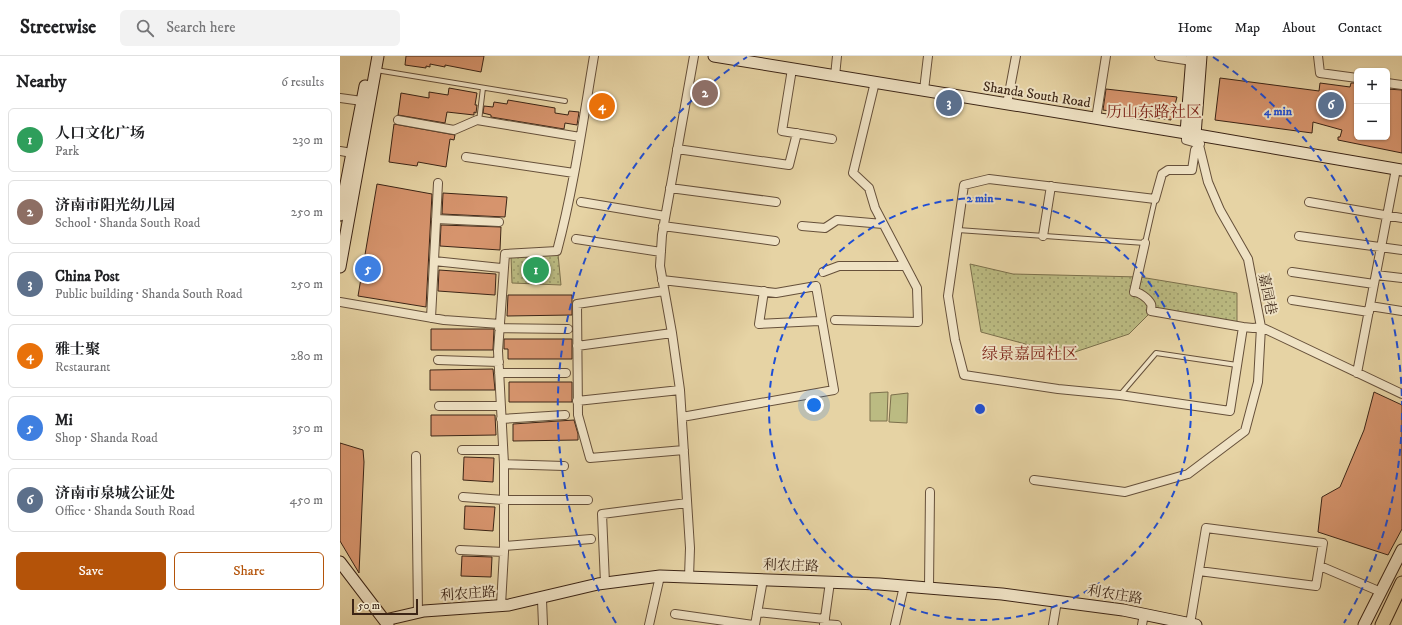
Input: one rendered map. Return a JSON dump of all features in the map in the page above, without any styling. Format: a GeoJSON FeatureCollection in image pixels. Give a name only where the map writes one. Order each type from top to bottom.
{"type":"FeatureCollection","features":[{"type":"Feature","properties":{"kind":"main road"},"geometry":{"type":"LineString","coordinates":[[340,215],[370,56]]}},
{"type":"Feature","properties":{"kind":"main road"},"geometry":{"type":"LineString","coordinates":[[340,267],[378,56]]}},
{"type":"Feature","properties":{"kind":"main road","name":"Shanda South Road"},"geometry":{"type":"LineString","coordinates":[[714,56],[1096,118],[1194,137],[1399,170]]}},
{"type":"Feature","properties":{"kind":"main road"},"geometry":{"type":"LineString","coordinates":[[1194,137],[1195,58]]}},
{"type":"Feature","properties":{"kind":"main road"},"geometry":{"type":"LineString","coordinates":[[1364,625],[1402,550]]}},
{"type":"Feature","properties":{"kind":"main road"},"geometry":{"type":"LineString","coordinates":[[340,562],[386,623]]}},
{"type":"Feature","properties":{"kind":"main road","name":"利农庄路"},"geometry":{"type":"LineString","coordinates":[[386,623],[418,613],[509,605],[605,583],[660,576],[830,582],[1002,594],[1144,614],[1194,625]]}},
{"type":"Feature","properties":{"kind":"main road"},"geometry":{"type":"LineString","coordinates":[[1382,625],[1402,584]]}},
{"type":"Feature","properties":{"kind":"street"},"geometry":{"type":"LineString","coordinates":[[501,605],[504,549],[504,464],[499,373],[499,326],[505,254],[557,250],[574,173],[594,56]]}},
{"type":"Feature","properties":{"kind":"street"},"geometry":{"type":"LineString","coordinates":[[689,577],[690,548],[680,390],[660,266],[663,226],[694,56]]}},
{"type":"Feature","properties":{"kind":"street"},"geometry":{"type":"LineString","coordinates":[[835,76],[837,56]]}},
{"type":"Feature","properties":{"kind":"street"},"geometry":{"type":"LineString","coordinates":[[924,90],[928,56]]}},
{"type":"Feature","properties":{"kind":"street"},"geometry":{"type":"LineString","coordinates":[[1007,104],[1016,56]]}},
{"type":"Feature","properties":{"kind":"street"},"geometry":{"type":"LineString","coordinates":[[1096,118],[1106,56]]}},
{"type":"Feature","properties":{"kind":"street"},"geometry":{"type":"LineString","coordinates":[[1159,56],[1195,58]]}},
{"type":"Feature","properties":{"kind":"street"},"geometry":{"type":"LineString","coordinates":[[1318,56],[1320,73],[1354,78]]}},
{"type":"Feature","properties":{"kind":"street"},"geometry":{"type":"LineString","coordinates":[[792,69],[782,131],[832,139]]}},
{"type":"Feature","properties":{"kind":"street"},"geometry":{"type":"LineString","coordinates":[[835,320],[918,322],[917,288],[875,208],[869,188],[853,172],[874,82]]}},
{"type":"Feature","properties":{"kind":"street"},"geometry":{"type":"LineString","coordinates":[[1390,83],[1402,85]]}},
{"type":"Feature","properties":{"kind":"street"},"geometry":{"type":"LineString","coordinates":[[340,98],[362,102]]}},
{"type":"Feature","properties":{"kind":"street"},"geometry":{"type":"LineString","coordinates":[[398,120],[454,130],[477,120],[580,137]]}},
{"type":"Feature","properties":{"kind":"street"},"geometry":{"type":"LineString","coordinates":[[677,149],[789,165],[797,133]]}},
{"type":"Feature","properties":{"kind":"street"},"geometry":{"type":"LineString","coordinates":[[1194,137],[1195,150],[1192,170],[1168,170],[1162,174],[1155,198],[989,179],[964,185],[948,296],[955,340],[964,375],[1058,389],[1120,395],[1230,411],[1243,327]]}},
{"type":"Feature","properties":{"kind":"street","name":"嘉园巷"},"geometry":{"type":"LineString","coordinates":[[1194,137],[1208,182],[1220,210],[1248,260],[1261,327],[1402,394]]}},
{"type":"Feature","properties":{"kind":"street"},"geometry":{"type":"LineString","coordinates":[[340,151],[352,153]]}},
{"type":"Feature","properties":{"kind":"street"},"geometry":{"type":"LineString","coordinates":[[466,157],[574,173]]}},
{"type":"Feature","properties":{"kind":"street"},"geometry":{"type":"LineString","coordinates":[[1357,373],[1387,215],[1399,170]]}},
{"type":"Feature","properties":{"kind":"street"},"geometry":{"type":"LineString","coordinates":[[431,318],[438,183]]}},
{"type":"Feature","properties":{"kind":"street"},"geometry":{"type":"LineString","coordinates":[[1043,236],[1051,186]]}},
{"type":"Feature","properties":{"kind":"street"},"geometry":{"type":"LineString","coordinates":[[670,188],[776,202]]}},
{"type":"Feature","properties":{"kind":"street"},"geometry":{"type":"LineString","coordinates":[[581,202],[665,216]]}},
{"type":"Feature","properties":{"kind":"street"},"geometry":{"type":"LineString","coordinates":[[1309,202],[1402,218]]}},
{"type":"Feature","properties":{"kind":"street"},"geometry":{"type":"LineString","coordinates":[[436,219],[499,222]]}},
{"type":"Feature","properties":{"kind":"street"},"geometry":{"type":"LineString","coordinates":[[802,226],[825,228],[837,220],[883,224]]}},
{"type":"Feature","properties":{"kind":"street"},"geometry":{"type":"LineString","coordinates":[[663,226],[775,241]]}},
{"type":"Feature","properties":{"kind":"street"},"geometry":{"type":"LineString","coordinates":[[1299,236],[1402,250]]}},
{"type":"Feature","properties":{"kind":"street"},"geometry":{"type":"LineString","coordinates":[[576,238],[661,252]]}},
{"type":"Feature","properties":{"kind":"street"},"geometry":{"type":"LineString","coordinates":[[1034,480],[1125,492],[1188,474],[1245,431],[1258,382],[1261,327],[1243,327],[1151,311],[1151,304],[1146,298],[1137,292],[1134,292],[1144,243]]}},
{"type":"Feature","properties":{"kind":"street"},"geometry":{"type":"LineString","coordinates":[[434,261],[501,268]]}},
{"type":"Feature","properties":{"kind":"street"},"geometry":{"type":"LineString","coordinates":[[823,272],[839,266],[905,266]]}},
{"type":"Feature","properties":{"kind":"street"},"geometry":{"type":"LineString","coordinates":[[1292,272],[1374,284]]}},
{"type":"Feature","properties":{"kind":"street"},"geometry":{"type":"LineString","coordinates":[[1376,274],[1402,278]]}},
{"type":"Feature","properties":{"kind":"street"},"geometry":{"type":"LineString","coordinates":[[662,280],[776,293],[816,286],[834,390],[682,417]]}},
{"type":"Feature","properties":{"kind":"street"},"geometry":{"type":"LineString","coordinates":[[664,292],[577,304],[578,415],[590,458],[684,450]]}},
{"type":"Feature","properties":{"kind":"street"},"geometry":{"type":"LineString","coordinates":[[764,292],[759,324],[820,321]]}},
{"type":"Feature","properties":{"kind":"street"},"geometry":{"type":"LineString","coordinates":[[1292,300],[1369,309],[1402,311]]}},
{"type":"Feature","properties":{"kind":"street"},"geometry":{"type":"LineString","coordinates":[[340,302],[444,320],[499,326],[568,329]]}},
{"type":"Feature","properties":{"kind":"street"},"geometry":{"type":"LineString","coordinates":[[577,346],[672,333]]}},
{"type":"Feature","properties":{"kind":"street"},"geometry":{"type":"LineString","coordinates":[[438,360],[499,362]]}},
{"type":"Feature","properties":{"kind":"street"},"geometry":{"type":"LineString","coordinates":[[499,373],[566,373]]}},
{"type":"Feature","properties":{"kind":"street"},"geometry":{"type":"LineString","coordinates":[[578,401],[680,390]]}},
{"type":"Feature","properties":{"kind":"street"},"geometry":{"type":"LineString","coordinates":[[439,406],[501,406]]}},
{"type":"Feature","properties":{"kind":"street"},"geometry":{"type":"LineString","coordinates":[[502,419],[565,415]]}},
{"type":"Feature","properties":{"kind":"street"},"geometry":{"type":"LineString","coordinates":[[462,450],[503,450]]}},
{"type":"Feature","properties":{"kind":"street"},"geometry":{"type":"LineString","coordinates":[[416,456],[418,613]]}},
{"type":"Feature","properties":{"kind":"street"},"geometry":{"type":"LineString","coordinates":[[504,464],[564,466]]}},
{"type":"Feature","properties":{"kind":"street"},"geometry":{"type":"LineString","coordinates":[[929,588],[930,492]]}},
{"type":"Feature","properties":{"kind":"street"},"geometry":{"type":"LineString","coordinates":[[463,498],[504,500],[588,500]]}},
{"type":"Feature","properties":{"kind":"street"},"geometry":{"type":"LineString","coordinates":[[605,583],[602,514],[687,503]]}},
{"type":"Feature","properties":{"kind":"street"},"geometry":{"type":"LineString","coordinates":[[1194,625],[1199,571],[1206,528],[1323,543],[1316,586],[1199,571]]}},
{"type":"Feature","properties":{"kind":"street"},"geometry":{"type":"LineString","coordinates":[[460,550],[504,549],[591,539]]}},
{"type":"Feature","properties":{"kind":"street"},"geometry":{"type":"LineString","coordinates":[[1320,566],[1381,592]]}},
{"type":"Feature","properties":{"kind":"street"},"geometry":{"type":"LineString","coordinates":[[649,625],[660,576]]}},
{"type":"Feature","properties":{"kind":"street"},"geometry":{"type":"LineString","coordinates":[[675,614],[754,625],[763,579]]}},
{"type":"Feature","properties":{"kind":"street"},"geometry":{"type":"LineString","coordinates":[[824,623],[830,582]]}},
{"type":"Feature","properties":{"kind":"street"},"geometry":{"type":"LineString","coordinates":[[895,625],[904,586]]}},
{"type":"Feature","properties":{"kind":"street"},"geometry":{"type":"LineString","coordinates":[[542,600],[543,625]]}},
{"type":"Feature","properties":{"kind":"street"},"geometry":{"type":"LineString","coordinates":[[1053,625],[1057,601]]}},
{"type":"Feature","properties":{"kind":"street"},"geometry":{"type":"LineString","coordinates":[[757,612],[837,625]]}},
{"type":"Feature","properties":{"kind":"street"},"geometry":{"type":"LineString","coordinates":[[1142,625],[1144,614]]}},
{"type":"Feature","properties":{"kind":"lane"},"geometry":{"type":"LineString","coordinates":[[375,70],[565,101]]}},
{"type":"Feature","properties":{"kind":"lane"},"geometry":{"type":"LineString","coordinates":[[479,121],[483,88]]}},
{"type":"Feature","properties":{"kind":"lane"},"geometry":{"type":"LineString","coordinates":[[958,230],[1144,243],[1155,198]]}},
{"type":"Feature","properties":{"kind":"lane"},"geometry":{"type":"LineString","coordinates":[[1120,395],[1156,353],[1237,365]]}},
{"type":"Feature","properties":{"kind":"green space"},"geometry":{"type":"Polygon","coordinates":[[[558,254],[561,285],[512,283],[511,256],[558,254]]]}},
{"type":"Feature","properties":{"kind":"green space"},"geometry":{"type":"Polygon","coordinates":[[[970,264],[1013,274],[1140,277],[1237,293],[1237,326],[1151,312],[1129,334],[1066,355],[981,332],[970,264]]]}},
{"type":"Feature","properties":{"kind":"green space"},"geometry":{"type":"Polygon","coordinates":[[[888,392],[887,421],[870,421],[870,393],[888,392]]]}},
{"type":"Feature","properties":{"kind":"green space"},"geometry":{"type":"Polygon","coordinates":[[[908,393],[907,423],[889,422],[891,395],[908,393]]]}},
{"type":"Feature","properties":{"kind":"building"},"geometry":{"type":"Polygon","coordinates":[[[406,56],[484,56],[481,72],[445,65],[445,67],[430,64],[430,67],[426,66],[426,68],[405,65],[406,56]]]}},
{"type":"Feature","properties":{"kind":"building"},"geometry":{"type":"Polygon","coordinates":[[[1220,78],[1319,91],[1320,83],[1350,87],[1351,83],[1354,83],[1354,140],[1390,140],[1390,89],[1402,90],[1402,153],[1338,140],[1342,130],[1313,122],[1312,133],[1215,120],[1220,78]]]}},
{"type":"Feature","properties":{"kind":"building"},"geometry":{"type":"Polygon","coordinates":[[[449,88],[477,93],[475,105],[477,105],[476,113],[474,112],[474,115],[447,112],[445,123],[398,115],[401,93],[429,98],[429,92],[448,95],[449,88]]]}},
{"type":"Feature","properties":{"kind":"building"},"geometry":{"type":"Polygon","coordinates":[[[1106,89],[1177,97],[1171,120],[1103,110],[1106,89]]]}},
{"type":"Feature","properties":{"kind":"building"},"geometry":{"type":"Polygon","coordinates":[[[508,100],[555,108],[555,113],[568,115],[569,111],[579,112],[577,125],[565,123],[564,129],[491,117],[491,115],[483,113],[484,106],[493,107],[494,102],[507,104],[508,100]]]}},
{"type":"Feature","properties":{"kind":"building"},"geometry":{"type":"Polygon","coordinates":[[[394,124],[455,135],[454,140],[450,139],[446,167],[418,162],[417,166],[389,162],[394,124]]]}},
{"type":"Feature","properties":{"kind":"building"},"geometry":{"type":"Polygon","coordinates":[[[377,184],[432,194],[426,307],[358,296],[377,184]]]}},
{"type":"Feature","properties":{"kind":"building"},"geometry":{"type":"Polygon","coordinates":[[[443,193],[507,197],[505,217],[442,214],[443,193]]]}},
{"type":"Feature","properties":{"kind":"building"},"geometry":{"type":"Polygon","coordinates":[[[441,225],[501,227],[500,250],[440,246],[441,225]]]}},
{"type":"Feature","properties":{"kind":"building"},"geometry":{"type":"Polygon","coordinates":[[[439,270],[496,274],[495,295],[438,291],[439,270]]]}},
{"type":"Feature","properties":{"kind":"building"},"geometry":{"type":"Polygon","coordinates":[[[508,295],[572,295],[572,315],[507,316],[508,295]]]}},
{"type":"Feature","properties":{"kind":"building"},"geometry":{"type":"Polygon","coordinates":[[[431,329],[494,329],[493,350],[431,350],[431,329]]]}},
{"type":"Feature","properties":{"kind":"building"},"geometry":{"type":"Polygon","coordinates":[[[504,339],[572,339],[572,359],[508,359],[508,349],[504,349],[504,339]]]}},
{"type":"Feature","properties":{"kind":"building"},"geometry":{"type":"Polygon","coordinates":[[[493,369],[495,390],[430,390],[430,370],[493,369]]]}},
{"type":"Feature","properties":{"kind":"building"},"geometry":{"type":"Polygon","coordinates":[[[509,382],[572,382],[572,402],[509,402],[509,382]]]}},
{"type":"Feature","properties":{"kind":"building"},"geometry":{"type":"Polygon","coordinates":[[[1374,392],[1402,405],[1402,529],[1388,555],[1318,532],[1322,497],[1340,487],[1364,430],[1374,392]]]}},
{"type":"Feature","properties":{"kind":"building"},"geometry":{"type":"Polygon","coordinates":[[[431,415],[495,415],[496,435],[431,436],[431,415]]]}},
{"type":"Feature","properties":{"kind":"building"},"geometry":{"type":"Polygon","coordinates":[[[574,420],[578,440],[513,441],[513,424],[574,420]]]}},
{"type":"Feature","properties":{"kind":"building"},"geometry":{"type":"Polygon","coordinates":[[[340,443],[363,450],[364,462],[359,573],[340,541],[340,443]]]}},
{"type":"Feature","properties":{"kind":"building"},"geometry":{"type":"Polygon","coordinates":[[[464,457],[494,458],[493,482],[463,480],[464,457]]]}},
{"type":"Feature","properties":{"kind":"building"},"geometry":{"type":"Polygon","coordinates":[[[465,506],[495,507],[493,531],[464,529],[465,506]]]}},
{"type":"Feature","properties":{"kind":"building"},"geometry":{"type":"Polygon","coordinates":[[[462,556],[492,557],[491,577],[461,576],[462,556]]]}},
{"type":"Feature","properties":{"kind":"place","name":"济南市阳光幼儿园"},"geometry":{"type":"Point","coordinates":[705,93]}},
{"type":"Feature","properties":{"kind":"place","name":"China Post"},"geometry":{"type":"Point","coordinates":[949,103]}},
{"type":"Feature","properties":{"kind":"place","name":"济南市泉城公证处"},"geometry":{"type":"Point","coordinates":[1331,105]}},
{"type":"Feature","properties":{"kind":"place","name":"雅士聚"},"geometry":{"type":"Point","coordinates":[602,106]}},
{"type":"Feature","properties":{"kind":"place","name":"Mi"},"geometry":{"type":"Point","coordinates":[368,269]}},
{"type":"Feature","properties":{"kind":"place","name":"人口文化广场"},"geometry":{"type":"Point","coordinates":[536,270]}},
{"type":"Feature","properties":{"kind":"district","name":"历山东路社区"},"geometry":{"type":"Point","coordinates":[1154,111]}},
{"type":"Feature","properties":{"kind":"district","name":"绿景嘉园社区"},"geometry":{"type":"Point","coordinates":[1030,353]}}]}
